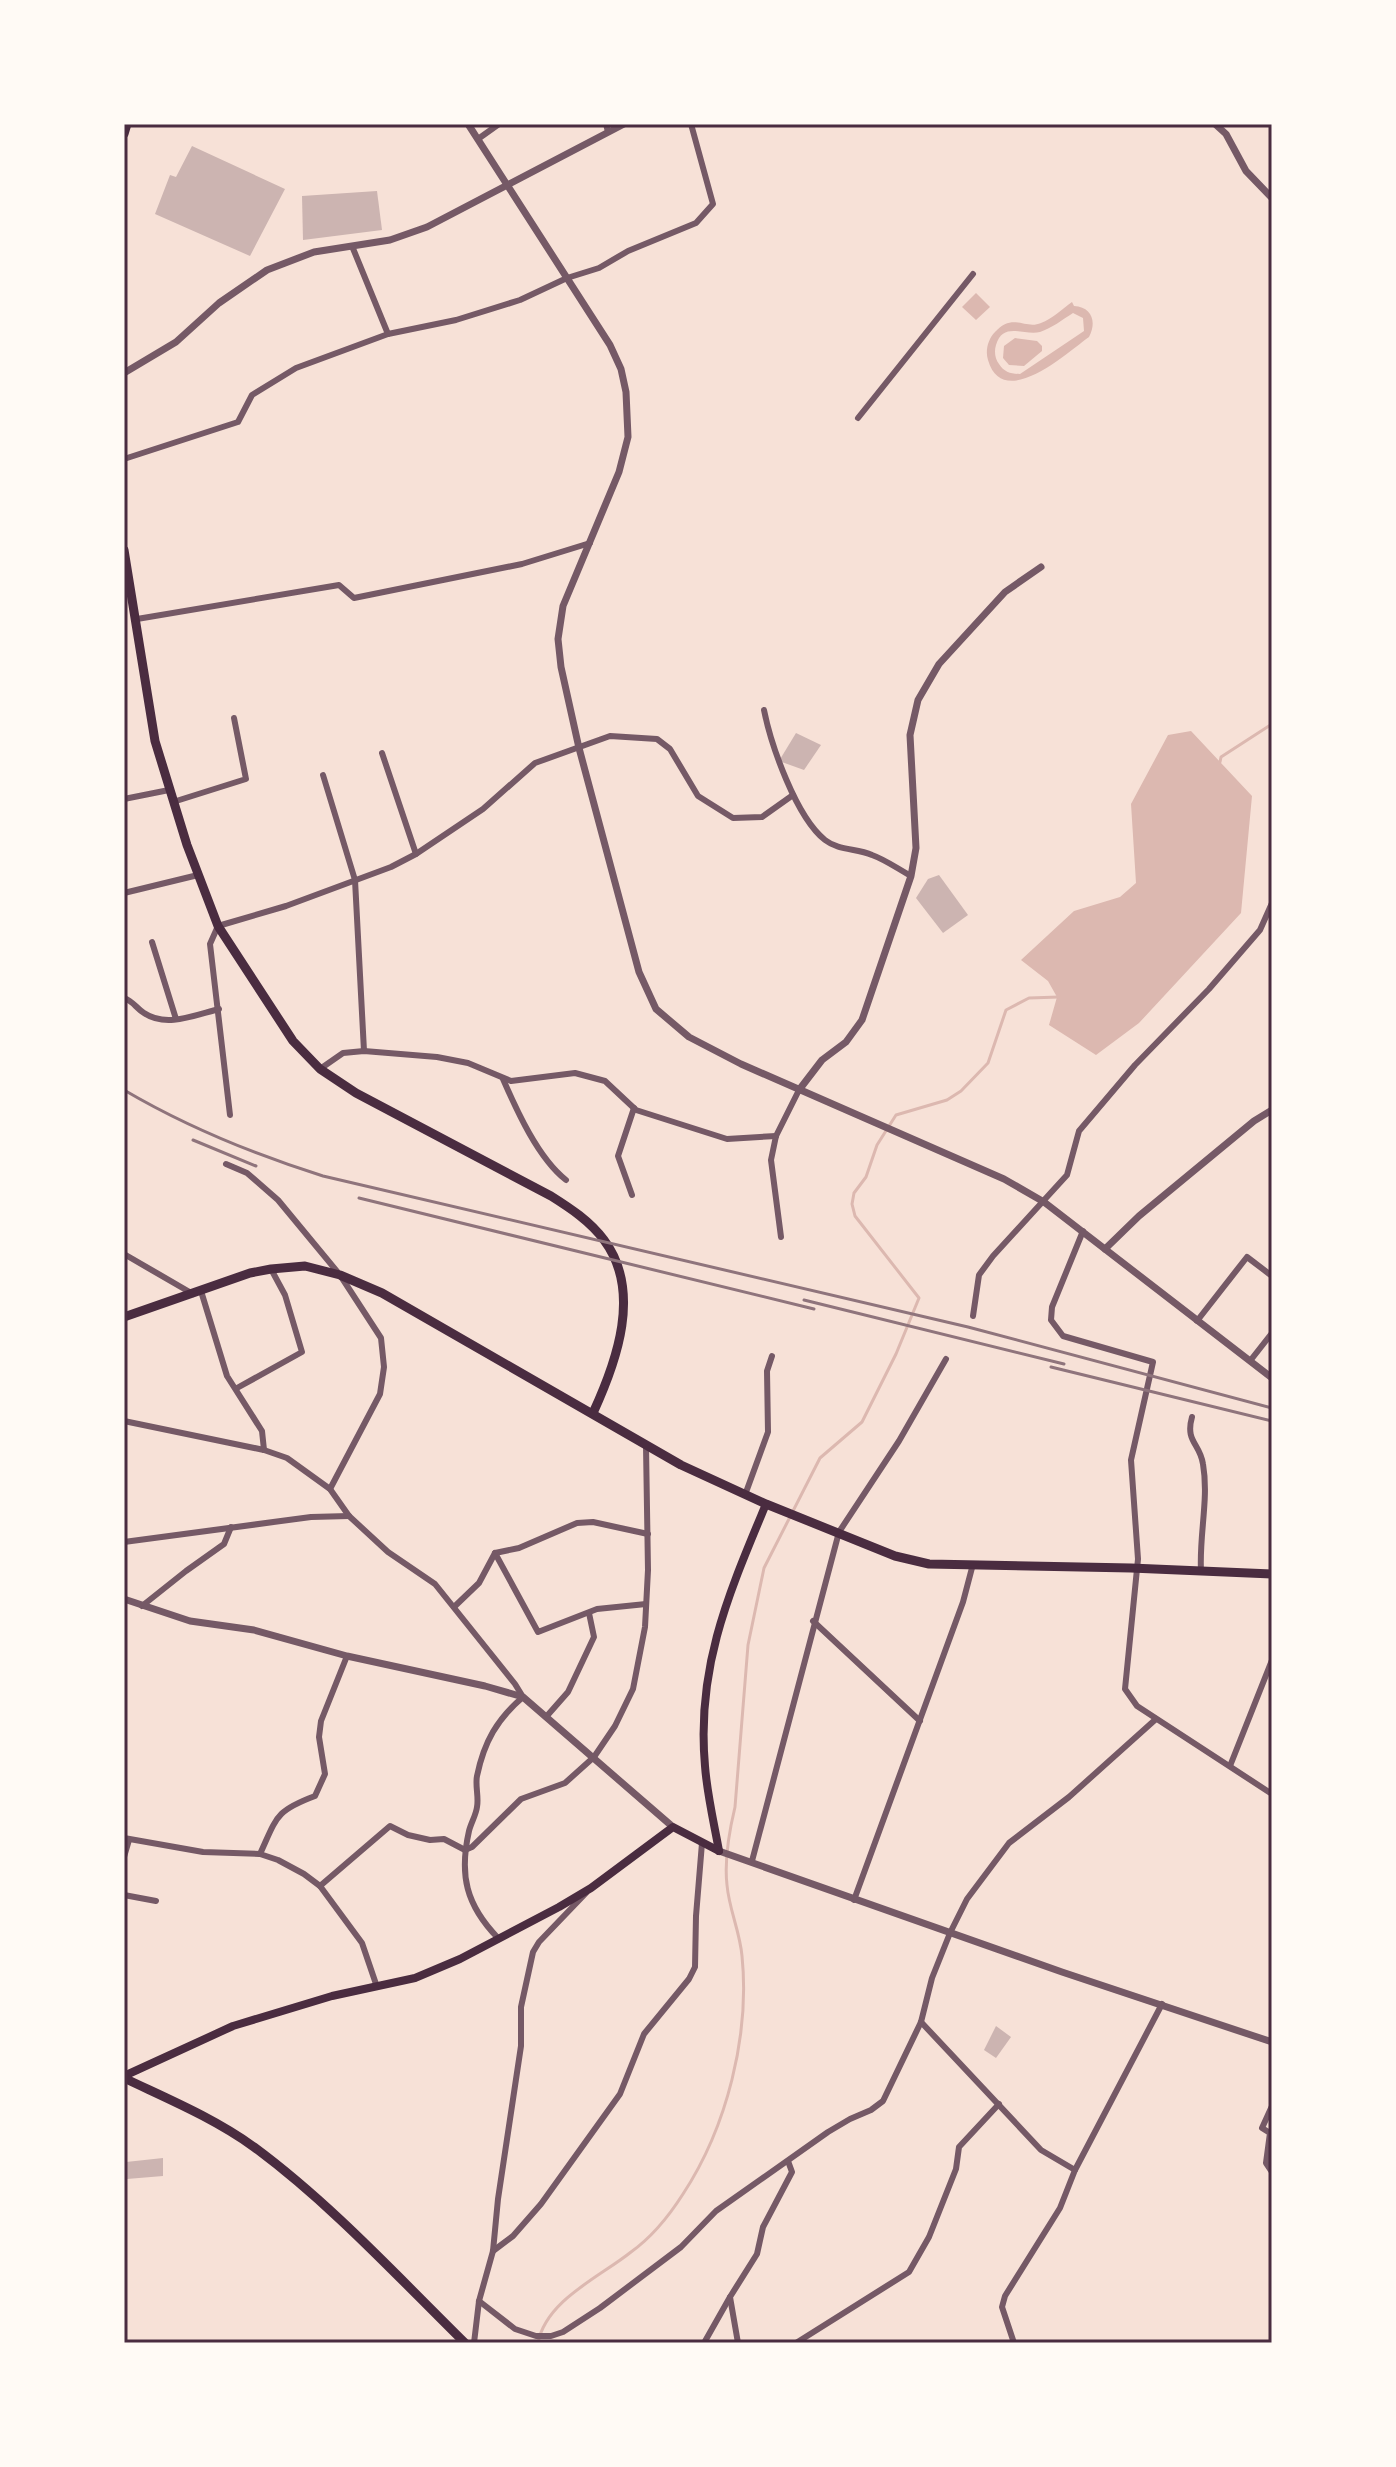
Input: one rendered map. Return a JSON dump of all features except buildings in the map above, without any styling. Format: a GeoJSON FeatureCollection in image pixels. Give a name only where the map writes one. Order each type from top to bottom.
{"type":"FeatureCollection","features":[{"type":"Feature","properties":{"kind":"main road"},"geometry":{"type":"LineString","coordinates":[[124,134],[127,124]]}},
{"type":"Feature","properties":{"kind":"main road"},"geometry":{"type":"LineString","coordinates":[[124,550],[155,741],[173,802],[218,926],[293,1041],[320,1069],[356,1093],[551,1196],[595,1229],[605,1241],[618,1268],[624,1295],[619,1343],[593,1413]]}},
{"type":"Feature","properties":{"kind":"main road"},"geometry":{"type":"LineString","coordinates":[[124,1317],[250,1273],[305,1266],[340,1275],[382,1293],[646,1446],[745,1495],[895,1556],[929,1564],[1272,1574]]}},
{"type":"Feature","properties":{"kind":"main road"},"geometry":{"type":"LineString","coordinates":[[719,1851],[705,1765],[705,1694],[712,1648],[729,1592],[766,1504]]}},
{"type":"Feature","properties":{"kind":"main road"},"geometry":{"type":"LineString","coordinates":[[124,2077],[233,2026],[332,1996],[415,1978],[460,1959],[591,1888],[673,1827],[719,1851]]}},
{"type":"Feature","properties":{"kind":"main road"},"geometry":{"type":"LineString","coordinates":[[124,2077],[210,2119],[254,2147],[333,2213],[465,2343]]}},
{"type":"Feature","properties":{"kind":"street"},"geometry":{"type":"LineString","coordinates":[[468,124],[610,345],[621,369],[629,412],[628,437],[619,472],[563,606],[558,639],[579,748],[639,972],[656,1009],[689,1037],[799,1090],[1004,1179],[1044,1202],[1272,1378]]}},
{"type":"Feature","properties":{"kind":"street"},"geometry":{"type":"LineString","coordinates":[[478,139],[499,124]]}},
{"type":"Feature","properties":{"kind":"street"},"geometry":{"type":"LineString","coordinates":[[124,373],[176,342],[219,303],[267,270],[314,252],[414,233],[607,128],[624,124]]}},
{"type":"Feature","properties":{"kind":"street"},"geometry":{"type":"LineString","coordinates":[[124,459],[238,422],[252,395],[296,368],[388,334],[456,320],[520,300],[696,223],[713,204],[691,124]]}},
{"type":"Feature","properties":{"kind":"street"},"geometry":{"type":"LineString","coordinates":[[1215,124],[1226,134],[1246,171],[1272,198]]}},
{"type":"Feature","properties":{"kind":"street"},"geometry":{"type":"LineString","coordinates":[[352,246],[388,334]]}},
{"type":"Feature","properties":{"kind":"street"},"geometry":{"type":"LineString","coordinates":[[858,418],[973,274]]}},
{"type":"Feature","properties":{"kind":"street"},"geometry":{"type":"LineString","coordinates":[[137,619],[339,585],[354,598],[522,564],[590,543]]}},
{"type":"Feature","properties":{"kind":"street"},"geometry":{"type":"LineString","coordinates":[[781,1237],[771,1160],[776,1136],[799,1090],[822,1060],[846,1042],[862,1020],[911,876],[916,848],[910,735],[918,700],[939,664],[1005,592],[1041,567]]}},
{"type":"Feature","properties":{"kind":"street"},"geometry":{"type":"LineString","coordinates":[[764,710],[770,740],[793,795],[825,840],[843,849],[871,854],[911,876]]}},
{"type":"Feature","properties":{"kind":"street"},"geometry":{"type":"LineString","coordinates":[[173,802],[246,779],[234,718]]}},
{"type":"Feature","properties":{"kind":"street"},"geometry":{"type":"LineString","coordinates":[[230,1115],[210,944],[218,926],[286,906],[391,867],[483,809],[535,763],[610,736],[657,739],[670,749],[698,796],[733,818],[762,817],[793,795]]}},
{"type":"Feature","properties":{"kind":"street"},"geometry":{"type":"LineString","coordinates":[[382,753],[416,854]]}},
{"type":"Feature","properties":{"kind":"street"},"geometry":{"type":"LineString","coordinates":[[323,775],[355,880],[364,1051]]}},
{"type":"Feature","properties":{"kind":"street"},"geometry":{"type":"LineString","coordinates":[[124,799],[169,790]]}},
{"type":"Feature","properties":{"kind":"street"},"geometry":{"type":"LineString","coordinates":[[124,893],[198,875]]}},
{"type":"Feature","properties":{"kind":"street"},"geometry":{"type":"LineString","coordinates":[[973,1316],[979,1275],[1067,1175],[1079,1131],[1135,1065],[1209,989],[1260,930],[1272,903]]}},
{"type":"Feature","properties":{"kind":"street"},"geometry":{"type":"LineString","coordinates":[[152,942],[176,1019]]}},
{"type":"Feature","properties":{"kind":"street"},"geometry":{"type":"LineString","coordinates":[[124,998],[130,999],[145,1014],[169,1021],[219,1009]]}},
{"type":"Feature","properties":{"kind":"street"},"geometry":{"type":"LineString","coordinates":[[320,1069],[343,1053],[364,1051],[437,1057],[468,1063],[511,1081],[575,1073],[605,1081],[634,1108],[727,1139],[776,1136]]}},
{"type":"Feature","properties":{"kind":"street"},"geometry":{"type":"LineString","coordinates":[[502,1078],[518,1114],[555,1171],[566,1180]]}},
{"type":"Feature","properties":{"kind":"street"},"geometry":{"type":"LineString","coordinates":[[632,1195],[618,1156],[634,1108]]}},
{"type":"Feature","properties":{"kind":"street"},"geometry":{"type":"LineString","coordinates":[[1105,1249],[1139,1216],[1254,1121],[1272,1110]]}},
{"type":"Feature","properties":{"kind":"street"},"geometry":{"type":"LineString","coordinates":[[226,1164],[247,1173],[278,1200],[340,1275],[381,1338],[384,1367],[380,1394],[330,1489]]}},
{"type":"Feature","properties":{"kind":"street"},"geometry":{"type":"LineString","coordinates":[[1083,1231],[1051,1314],[1058,1332],[1087,1344],[1153,1362],[1131,1460],[1138,1568],[1125,1689],[1137,1706],[1272,1794]]}},
{"type":"Feature","properties":{"kind":"street"},"geometry":{"type":"LineString","coordinates":[[124,1254],[197,1293],[227,1376],[262,1431],[264,1450]]}},
{"type":"Feature","properties":{"kind":"street"},"geometry":{"type":"LineString","coordinates":[[1197,1321],[1247,1257],[1272,1276]]}},
{"type":"Feature","properties":{"kind":"street"},"geometry":{"type":"LineString","coordinates":[[237,1388],[302,1352],[285,1295],[271,1269]]}},
{"type":"Feature","properties":{"kind":"street"},"geometry":{"type":"LineString","coordinates":[[1250,1361],[1272,1333]]}},
{"type":"Feature","properties":{"kind":"street"},"geometry":{"type":"LineString","coordinates":[[745,1495],[768,1432],[767,1371],[772,1356]]}},
{"type":"Feature","properties":{"kind":"street"},"geometry":{"type":"LineString","coordinates":[[752,1861],[839,1532],[899,1441],[946,1359]]}},
{"type":"Feature","properties":{"kind":"street"},"geometry":{"type":"LineString","coordinates":[[1192,1417],[1189,1429],[1191,1440],[1203,1459],[1206,1492],[1200,1547],[1201,1571]]}},
{"type":"Feature","properties":{"kind":"street"},"geometry":{"type":"LineString","coordinates":[[124,1421],[264,1450],[287,1458],[330,1489],[349,1516],[388,1552],[435,1584],[523,1697],[673,1827]]}},
{"type":"Feature","properties":{"kind":"street"},"geometry":{"type":"LineString","coordinates":[[465,1850],[472,1847],[521,1799],[565,1783],[594,1757],[615,1726],[633,1689],[645,1627],[648,1534],[646,1446]]}},
{"type":"Feature","properties":{"kind":"street"},"geometry":{"type":"LineString","coordinates":[[124,1542],[311,1517],[349,1516]]}},
{"type":"Feature","properties":{"kind":"street"},"geometry":{"type":"LineString","coordinates":[[495,1553],[519,1548],[577,1523],[593,1522],[648,1534]]}},
{"type":"Feature","properties":{"kind":"street"},"geometry":{"type":"LineString","coordinates":[[142,1606],[224,1544],[231,1527]]}},
{"type":"Feature","properties":{"kind":"street"},"geometry":{"type":"LineString","coordinates":[[454,1607],[479,1583],[495,1553]]}},
{"type":"Feature","properties":{"kind":"street"},"geometry":{"type":"LineString","coordinates":[[495,1553],[538,1632],[597,1609],[646,1604]]}},
{"type":"Feature","properties":{"kind":"street"},"geometry":{"type":"LineString","coordinates":[[854,1900],[963,1602],[973,1563]]}},
{"type":"Feature","properties":{"kind":"street"},"geometry":{"type":"LineString","coordinates":[[124,1599],[190,1621],[254,1630],[347,1656],[523,1697]]}},
{"type":"Feature","properties":{"kind":"street"},"geometry":{"type":"LineString","coordinates":[[546,1717],[568,1692],[594,1637],[589,1613]]}},
{"type":"Feature","properties":{"kind":"street"},"geometry":{"type":"LineString","coordinates":[[813,1621],[920,1721]]}},
{"type":"Feature","properties":{"kind":"street"},"geometry":{"type":"LineString","coordinates":[[260,1854],[278,1815],[288,1807],[315,1796],[325,1774],[319,1737],[321,1721],[347,1656]]}},
{"type":"Feature","properties":{"kind":"street"},"geometry":{"type":"LineString","coordinates":[[1230,1766],[1272,1660]]}},
{"type":"Feature","properties":{"kind":"street"},"geometry":{"type":"LineString","coordinates":[[498,1938],[479,1919],[472,1906],[463,1863],[477,1808],[477,1778],[486,1746],[502,1716],[523,1697]]}},
{"type":"Feature","properties":{"kind":"street"},"geometry":{"type":"LineString","coordinates":[[479,2301],[515,2329],[536,2336],[563,2332],[681,2247],[716,2211],[828,2132],[883,2101],[921,2022],[932,1978],[967,1899],[1009,1843],[1069,1797],[1156,1719]]}},
{"type":"Feature","properties":{"kind":"street"},"geometry":{"type":"LineString","coordinates":[[320,1886],[390,1826],[408,1835],[430,1840],[444,1839],[465,1850]]}},
{"type":"Feature","properties":{"kind":"street"},"geometry":{"type":"LineString","coordinates":[[124,1857],[127,1839],[203,1852],[260,1854],[278,1860],[320,1886],[362,1943],[377,1987]]}},
{"type":"Feature","properties":{"kind":"street"},"geometry":{"type":"LineString","coordinates":[[493,2251],[513,2236],[541,2204],[620,2094],[644,2034],[689,1979],[695,1967],[702,1843]]}},
{"type":"Feature","properties":{"kind":"street"},"geometry":{"type":"LineString","coordinates":[[719,1851],[1272,2042]]}},
{"type":"Feature","properties":{"kind":"street"},"geometry":{"type":"LineString","coordinates":[[474,2343],[479,2301],[493,2251],[499,2185],[521,2046],[521,2007],[533,1952],[591,1888]]}},
{"type":"Feature","properties":{"kind":"street"},"geometry":{"type":"LineString","coordinates":[[124,1895],[156,1901]]}},
{"type":"Feature","properties":{"kind":"street"},"geometry":{"type":"LineString","coordinates":[[1014,2343],[1002,2307],[1005,2296],[1060,2208],[1075,2170],[1162,2004]]}},
{"type":"Feature","properties":{"kind":"street"},"geometry":{"type":"LineString","coordinates":[[921,2022],[1041,2150],[1075,2170]]}},
{"type":"Feature","properties":{"kind":"street"},"geometry":{"type":"LineString","coordinates":[[796,2343],[909,2272],[935,2223],[956,2169],[959,2147],[999,2104]]}},
{"type":"Feature","properties":{"kind":"street"},"geometry":{"type":"LineString","coordinates":[[1272,2106],[1262,2128],[1270,2133],[1266,2163],[1272,2172]]}},
{"type":"Feature","properties":{"kind":"street"},"geometry":{"type":"LineString","coordinates":[[704,2343],[757,2254],[763,2227],[792,2172],[788,2161]]}},
{"type":"Feature","properties":{"kind":"street"},"geometry":{"type":"LineString","coordinates":[[730,2297],[738,2343]]}},
{"type":"Feature","properties":{"kind":"shaded area"},"geometry":{"type":"Polygon","coordinates":[[[976,293],[990,307],[976,320],[962,307],[976,293]]]}},
{"type":"Feature","properties":{"kind":"shaded area"},"geometry":{"type":"Polygon","coordinates":[[[1072,302],[1091,316],[1093,321],[1089,337],[1036,374],[1021,380],[1007,380],[996,375],[987,353],[989,342],[1001,326],[1013,322],[1041,323],[1072,302]],[[1073,313],[1040,332],[1004,333],[995,347],[998,362],[1005,371],[1020,374],[1084,331],[1083,318],[1073,313]]]}},
{"type":"Feature","properties":{"kind":"shaded area"},"geometry":{"type":"Polygon","coordinates":[[[1015,338],[1037,341],[1042,351],[1024,366],[1009,365],[1003,358],[1004,346],[1015,338]]]}},
{"type":"Feature","properties":{"kind":"shaded area"},"geometry":{"type":"Polygon","coordinates":[[[1191,731],[1252,796],[1241,913],[1139,1023],[1096,1055],[1049,1025],[1057,997],[1048,981],[1021,960],[1074,911],[1120,897],[1136,883],[1131,804],[1168,735],[1191,731]]]}},
{"type":"Feature","properties":{"kind":"waterway"},"geometry":{"type":"LineString","coordinates":[[1220,762],[1221,757],[1272,724]]}},
{"type":"Feature","properties":{"kind":"waterway"},"geometry":{"type":"LineString","coordinates":[[538,2343],[543,2328],[563,2302],[639,2246],[672,2210],[712,2140],[732,2080],[744,1986],[741,1947],[728,1894],[727,1855],[735,1807],[748,1645],[764,1568],[820,1458],[862,1422],[896,1354],[919,1298],[855,1216],[852,1204],[854,1193],[866,1177],[877,1145],[896,1115],[947,1100],[961,1091],[988,1063],[1006,1010],[1029,998],[1059,997]]}},
{"type":"Feature","properties":{"kind":"railway"},"geometry":{"type":"LineString","coordinates":[[124,1090],[221,1139],[323,1176],[968,1327],[1272,1408]]}},
{"type":"Feature","properties":{"kind":"railway"},"geometry":{"type":"LineString","coordinates":[[193,1140],[256,1166]]}},
{"type":"Feature","properties":{"kind":"railway"},"geometry":{"type":"LineString","coordinates":[[359,1198],[814,1309]]}},
{"type":"Feature","properties":{"kind":"railway"},"geometry":{"type":"LineString","coordinates":[[804,1300],[1064,1364]]}},
{"type":"Feature","properties":{"kind":"railway"},"geometry":{"type":"LineString","coordinates":[[1051,1367],[1272,1421]]}}]}
